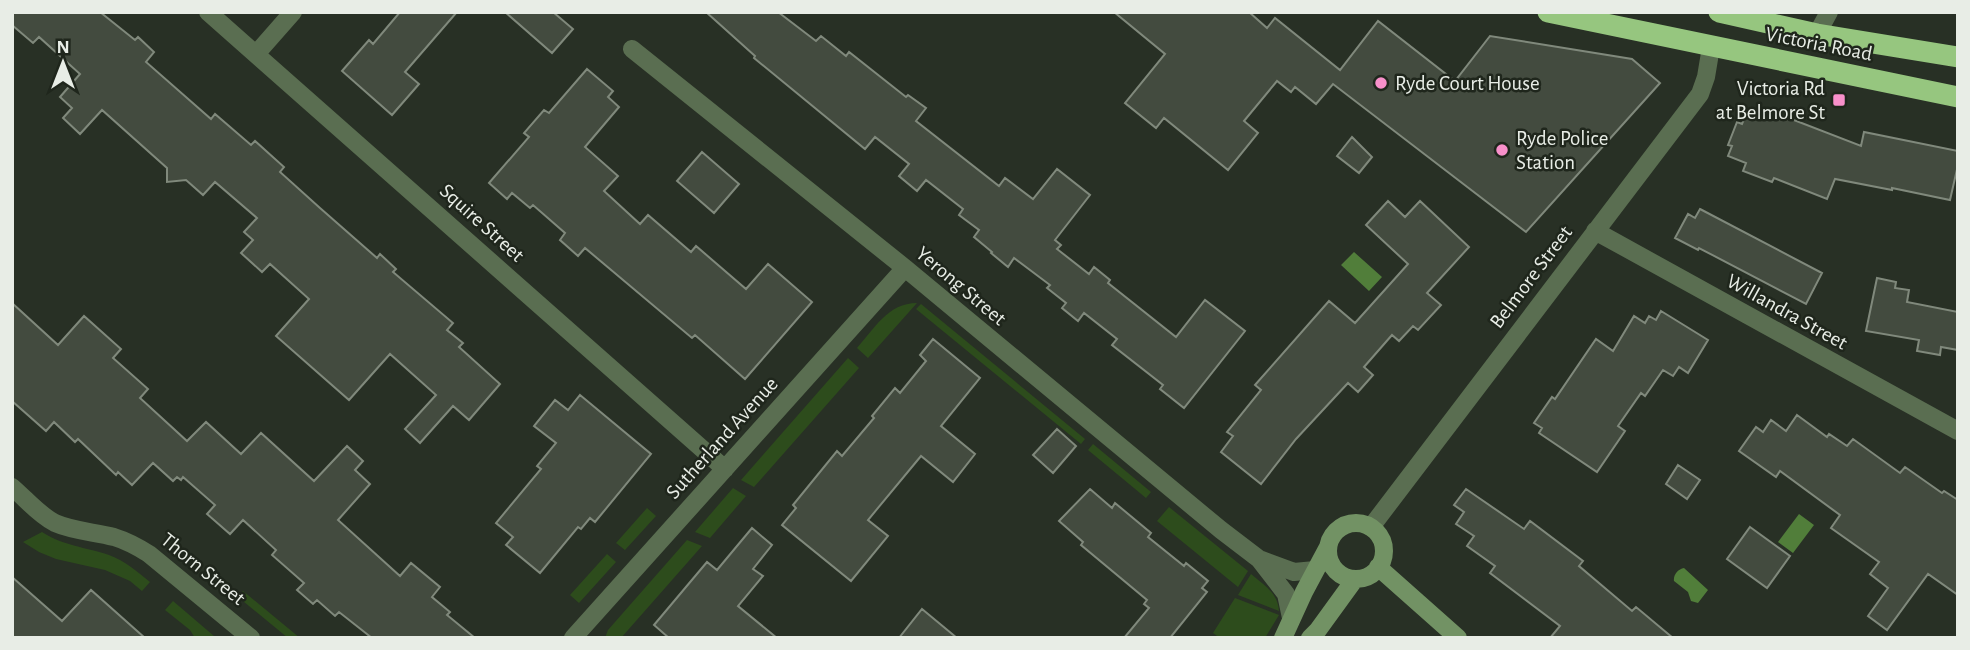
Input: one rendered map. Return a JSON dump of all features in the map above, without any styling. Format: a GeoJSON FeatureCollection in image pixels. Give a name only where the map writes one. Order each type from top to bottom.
{"type":"FeatureCollection","features":[{"type":"Feature","properties":{"kind":"highway","name":"Victoria Road"},"geometry":{"type":"LineString","coordinates":[[1548,12],[1958,97]]}},
{"type":"Feature","properties":{"kind":"highway","name":"Victoria Road"},"geometry":{"type":"LineString","coordinates":[[1719,12],[1816,34],[1958,57]]}},
{"type":"Feature","properties":{"kind":"street","name":"Squire Street"},"geometry":{"type":"LineString","coordinates":[[208,12],[725,468]]}},
{"type":"Feature","properties":{"kind":"street"},"geometry":{"type":"LineString","coordinates":[[256,54],[293,12]]}},
{"type":"Feature","properties":{"kind":"street"},"geometry":{"type":"LineString","coordinates":[[1816,34],[1829,12]]}},
{"type":"Feature","properties":{"kind":"street","name":"Belmore Street"},"geometry":{"type":"LineString","coordinates":[[1371,527],[1700,94],[1706,78],[1711,47]]}},
{"type":"Feature","properties":{"kind":"street","name":"Yerong Street"},"geometry":{"type":"LineString","coordinates":[[632,49],[905,268],[1259,559],[1286,594],[1291,618]]}},
{"type":"Feature","properties":{"kind":"street","name":"Willandra Street"},"geometry":{"type":"LineString","coordinates":[[1595,231],[1958,431]]}},
{"type":"Feature","properties":{"kind":"street","name":"Sutherland Avenue"},"geometry":{"type":"LineString","coordinates":[[573,638],[905,268]]}},
{"type":"Feature","properties":{"kind":"street","name":"Thorn Street"},"geometry":{"type":"LineString","coordinates":[[12,487],[54,522],[115,537],[149,554],[251,638]]}},
{"type":"Feature","properties":{"kind":"street"},"geometry":{"type":"LineString","coordinates":[[1362,523],[1371,527],[1382,541],[1384,550],[1378,567],[1364,578],[1355,579],[1346,577],[1332,566],[1328,547],[1330,538],[1344,525],[1362,523]]}},
{"type":"Feature","properties":{"kind":"street"},"geometry":{"type":"LineString","coordinates":[[1283,638],[1328,547]]}},
{"type":"Feature","properties":{"kind":"street","name":"Yerong Street"},"geometry":{"type":"LineString","coordinates":[[1259,559],[1294,572],[1315,570]]}},
{"type":"Feature","properties":{"kind":"street"},"geometry":{"type":"LineString","coordinates":[[1378,567],[1458,638]]}},
{"type":"Feature","properties":{"kind":"street"},"geometry":{"type":"LineString","coordinates":[[1310,638],[1355,579]]}},
{"type":"Feature","properties":{"kind":"shaded area"},"geometry":{"type":"Polygon","coordinates":[[[1354,252],[1382,277],[1369,291],[1341,265],[1354,252]]]}},
{"type":"Feature","properties":{"kind":"shaded area"},"geometry":{"type":"Polygon","coordinates":[[[917,303],[868,358],[857,348],[890,312],[907,304],[917,303]]]}},
{"type":"Feature","properties":{"kind":"shaded area"},"geometry":{"type":"Polygon","coordinates":[[[921,304],[1085,439],[1081,444],[916,309],[921,304]]]}},
{"type":"Feature","properties":{"kind":"shaded area"},"geometry":{"type":"Polygon","coordinates":[[[848,358],[859,368],[754,487],[741,480],[848,358]]]}},
{"type":"Feature","properties":{"kind":"shaded area"},"geometry":{"type":"Polygon","coordinates":[[[1093,444],[1151,492],[1146,498],[1088,450],[1093,444]]]}},
{"type":"Feature","properties":{"kind":"shaded area"},"geometry":{"type":"Polygon","coordinates":[[[733,488],[746,496],[710,538],[695,532],[733,488]]]}},
{"type":"Feature","properties":{"kind":"shaded area"},"geometry":{"type":"Polygon","coordinates":[[[1169,507],[1248,571],[1238,587],[1157,521],[1169,507]]]}},
{"type":"Feature","properties":{"kind":"shaded area"},"geometry":{"type":"Polygon","coordinates":[[[647,508],[656,516],[625,550],[616,543],[647,508]]]}},
{"type":"Feature","properties":{"kind":"shaded area"},"geometry":{"type":"Polygon","coordinates":[[[1799,514],[1814,525],[1793,553],[1778,542],[1799,514]]]}},
{"type":"Feature","properties":{"kind":"shaded area"},"geometry":{"type":"Polygon","coordinates":[[[42,532],[67,543],[115,557],[150,582],[142,591],[130,581],[105,570],[56,559],[23,542],[42,532]]]}},
{"type":"Feature","properties":{"kind":"shaded area"},"geometry":{"type":"Polygon","coordinates":[[[687,540],[702,546],[621,638],[605,638],[608,630],[687,540]]]}},
{"type":"Feature","properties":{"kind":"shaded area"},"geometry":{"type":"Polygon","coordinates":[[[607,554],[616,562],[579,603],[570,595],[607,554]]]}},
{"type":"Feature","properties":{"kind":"shaded area"},"geometry":{"type":"Polygon","coordinates":[[[1684,568],[1708,590],[1698,603],[1691,601],[1688,592],[1674,581],[1676,573],[1684,568]]]}},
{"type":"Feature","properties":{"kind":"shaded area"},"geometry":{"type":"Polygon","coordinates":[[[1251,574],[1273,594],[1279,611],[1238,595],[1251,574]]]}},
{"type":"Feature","properties":{"kind":"shaded area"},"geometry":{"type":"Polygon","coordinates":[[[243,591],[300,638],[288,638],[238,597],[243,591]]]}},
{"type":"Feature","properties":{"kind":"shaded area"},"geometry":{"type":"Polygon","coordinates":[[[1235,598],[1279,615],[1265,638],[1220,638],[1213,633],[1235,598]]]}},
{"type":"Feature","properties":{"kind":"shaded area"},"geometry":{"type":"Polygon","coordinates":[[[173,601],[217,638],[195,638],[190,630],[165,610],[173,601]]]}},
{"type":"Feature","properties":{"kind":"building"},"geometry":{"type":"Polygon","coordinates":[[[12,12],[100,12],[135,40],[138,37],[154,52],[146,62],[211,119],[215,114],[251,145],[255,141],[284,167],[280,172],[377,258],[380,254],[396,269],[393,272],[453,323],[447,330],[463,343],[459,347],[500,384],[469,420],[453,406],[420,443],[405,429],[436,395],[390,354],[349,400],[276,336],[309,299],[270,264],[262,272],[241,253],[253,240],[244,232],[257,218],[215,182],[203,195],[186,180],[167,182],[167,168],[102,110],[80,134],[63,118],[72,108],[60,97],[80,74],[39,37],[33,43],[12,25],[12,12]]]}},
{"type":"Feature","properties":{"kind":"building"},"geometry":{"type":"Polygon","coordinates":[[[400,12],[457,12],[405,72],[419,84],[392,115],[342,71],[369,40],[373,44],[400,12]]]}},
{"type":"Feature","properties":{"kind":"building"},"geometry":{"type":"Polygon","coordinates":[[[505,12],[553,12],[573,29],[552,53],[505,12]]]}},
{"type":"Feature","properties":{"kind":"building"},"geometry":{"type":"Polygon","coordinates":[[[706,12],[778,12],[816,41],[821,36],[846,56],[849,52],[906,97],[908,95],[926,108],[916,121],[999,186],[1005,178],[1033,199],[1057,169],[1090,195],[1055,240],[1061,245],[1057,249],[1089,274],[1094,267],[1110,280],[1108,283],[1176,337],[1205,300],[1245,331],[1184,408],[1160,389],[1163,385],[1112,345],[1117,339],[1084,313],[1078,321],[1062,308],[1066,303],[1047,288],[1050,285],[1014,258],[1008,267],[991,253],[974,237],[979,230],[959,215],[963,209],[926,180],[917,191],[899,176],[909,164],[875,137],[865,149],[754,58],[755,56],[706,12]]]}},
{"type":"Feature","properties":{"kind":"building"},"geometry":{"type":"Polygon","coordinates":[[[1114,12],[1249,12],[1267,28],[1275,18],[1340,70],[1378,21],[1455,81],[1490,36],[1632,59],[1660,83],[1526,232],[1333,84],[1316,104],[1295,87],[1291,92],[1277,81],[1244,121],[1258,133],[1228,170],[1164,118],[1156,128],[1125,103],[1165,54],[1114,12]]]}},
{"type":"Feature","properties":{"kind":"building"},"geometry":{"type":"Polygon","coordinates":[[[587,69],[613,91],[608,97],[619,107],[585,147],[618,176],[604,191],[640,224],[648,215],[691,252],[696,246],[746,289],[768,264],[812,302],[745,379],[695,335],[692,338],[585,248],[578,256],[560,240],[565,233],[533,205],[530,208],[512,193],[507,199],[489,183],[529,137],[524,133],[544,110],[549,113],[587,69]]]}},
{"type":"Feature","properties":{"kind":"building"},"geometry":{"type":"Polygon","coordinates":[[[1748,110],[1771,118],[1773,112],[1861,146],[1864,132],[1958,151],[1958,165],[1950,200],[1835,179],[1827,199],[1774,178],[1772,182],[1743,171],[1746,163],[1728,156],[1732,146],[1728,145],[1737,122],[1742,124],[1748,110]]]}},
{"type":"Feature","properties":{"kind":"building"},"geometry":{"type":"Polygon","coordinates":[[[1352,137],[1372,157],[1359,173],[1337,156],[1352,137]]]}},
{"type":"Feature","properties":{"kind":"building"},"geometry":{"type":"Polygon","coordinates":[[[702,152],[739,184],[714,213],[677,181],[702,152]]]}},
{"type":"Feature","properties":{"kind":"building"},"geometry":{"type":"Polygon","coordinates":[[[1388,201],[1405,217],[1420,201],[1469,247],[1427,293],[1441,305],[1418,330],[1413,326],[1399,341],[1392,335],[1364,367],[1373,375],[1358,392],[1348,383],[1296,439],[1261,484],[1221,452],[1233,436],[1227,432],[1261,390],[1255,385],[1329,301],[1355,323],[1408,264],[1366,225],[1388,201]]]}},
{"type":"Feature","properties":{"kind":"building"},"geometry":{"type":"Polygon","coordinates":[[[1700,209],[1822,273],[1806,304],[1675,238],[1688,214],[1695,218],[1700,209]]]}},
{"type":"Feature","properties":{"kind":"building"},"geometry":{"type":"Polygon","coordinates":[[[1877,278],[1896,282],[1895,288],[1909,290],[1907,302],[1958,312],[1958,350],[1941,347],[1940,355],[1917,351],[1919,340],[1866,331],[1877,278]]]}},
{"type":"Feature","properties":{"kind":"building"},"geometry":{"type":"Polygon","coordinates":[[[12,303],[58,345],[84,316],[121,349],[113,358],[148,389],[140,398],[187,441],[206,422],[241,454],[261,433],[314,481],[347,446],[363,461],[355,470],[370,484],[338,520],[400,576],[411,563],[440,587],[432,597],[450,612],[447,615],[475,638],[372,638],[339,612],[335,616],[317,600],[313,604],[297,590],[304,583],[272,555],[276,550],[243,520],[230,534],[207,514],[215,505],[183,477],[181,480],[177,477],[173,481],[153,463],[132,485],[118,472],[116,475],[78,439],[75,442],[54,422],[46,431],[12,401],[12,303]]]}},
{"type":"Feature","properties":{"kind":"building"},"geometry":{"type":"Polygon","coordinates":[[[1661,311],[1708,340],[1688,373],[1679,367],[1673,376],[1663,370],[1645,396],[1641,393],[1618,426],[1625,431],[1597,472],[1539,433],[1542,428],[1534,423],[1552,397],[1555,399],[1596,339],[1613,351],[1634,316],[1645,323],[1649,316],[1656,320],[1661,311]]]}},
{"type":"Feature","properties":{"kind":"building"},"geometry":{"type":"Polygon","coordinates":[[[933,339],[980,378],[941,426],[975,454],[953,482],[921,456],[868,520],[888,536],[851,581],[782,525],[796,508],[793,505],[837,451],[842,456],[895,388],[900,393],[926,361],[920,355],[933,339]]]}},
{"type":"Feature","properties":{"kind":"building"},"geometry":{"type":"Polygon","coordinates":[[[580,395],[651,454],[595,522],[590,518],[581,529],[578,527],[540,573],[506,545],[513,537],[496,523],[541,469],[537,466],[556,443],[534,426],[555,400],[568,410],[580,395]]]}},
{"type":"Feature","properties":{"kind":"building"},"geometry":{"type":"Polygon","coordinates":[[[1797,415],[1827,437],[1829,434],[1847,446],[1853,439],[1900,473],[1905,467],[1942,493],[1944,491],[1958,500],[1958,595],[1928,574],[1887,630],[1868,616],[1888,588],[1870,574],[1879,562],[1831,528],[1840,515],[1780,471],[1776,477],[1739,451],[1756,427],[1763,432],[1771,420],[1786,431],[1797,415]]]}},
{"type":"Feature","properties":{"kind":"building"},"geometry":{"type":"Polygon","coordinates":[[[1057,429],[1076,446],[1053,473],[1033,455],[1057,429]]]}},
{"type":"Feature","properties":{"kind":"building"},"geometry":{"type":"Polygon","coordinates":[[[1678,465],[1700,480],[1687,499],[1666,484],[1678,465]]]}},
{"type":"Feature","properties":{"kind":"building"},"geometry":{"type":"Polygon","coordinates":[[[1090,489],[1112,508],[1115,503],[1151,533],[1148,537],[1208,581],[1202,588],[1207,592],[1170,638],[1124,638],[1149,608],[1144,604],[1147,600],[1081,545],[1083,542],[1059,521],[1090,489]]]}},
{"type":"Feature","properties":{"kind":"building"},"geometry":{"type":"Polygon","coordinates":[[[1466,489],[1524,529],[1530,521],[1583,561],[1579,566],[1632,611],[1636,607],[1673,638],[1550,638],[1560,626],[1490,573],[1495,566],[1467,546],[1474,536],[1456,524],[1464,512],[1454,505],[1466,489]]]}},
{"type":"Feature","properties":{"kind":"building"},"geometry":{"type":"Polygon","coordinates":[[[1750,527],[1790,556],[1767,588],[1727,559],[1750,527]]]}},
{"type":"Feature","properties":{"kind":"building"},"geometry":{"type":"Polygon","coordinates":[[[752,528],[772,545],[753,569],[763,576],[738,606],[777,638],[669,638],[654,625],[707,562],[717,570],[752,528]]]}},
{"type":"Feature","properties":{"kind":"building"},"geometry":{"type":"Polygon","coordinates":[[[12,577],[62,621],[91,590],[145,638],[12,638],[12,577]]]}},
{"type":"Feature","properties":{"kind":"building"},"geometry":{"type":"Polygon","coordinates":[[[922,609],[957,638],[899,638],[922,609]]]}},
{"type":"Feature","properties":{"kind":"place","name":"Ryde Court House"},"geometry":{"type":"Point","coordinates":[1381,83]}},
{"type":"Feature","properties":{"kind":"place","name":"Victoria Rd at Belmore St"},"geometry":{"type":"Point","coordinates":[1839,100]}},
{"type":"Feature","properties":{"kind":"place","name":"Ryde Police Station"},"geometry":{"type":"Point","coordinates":[1502,150]}}]}
